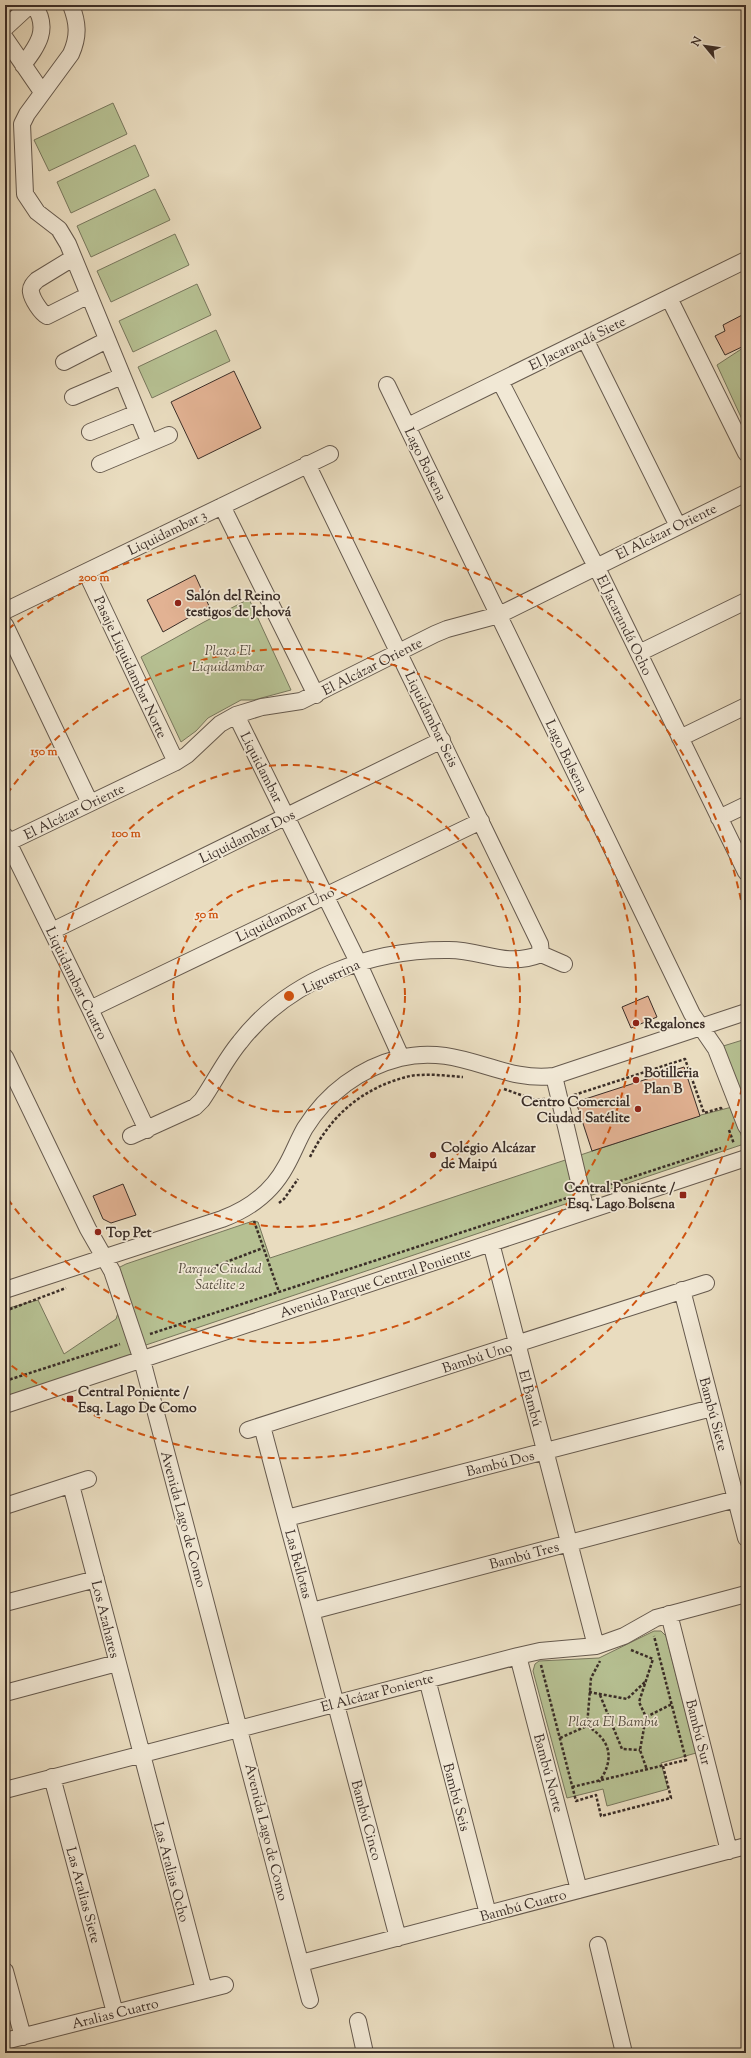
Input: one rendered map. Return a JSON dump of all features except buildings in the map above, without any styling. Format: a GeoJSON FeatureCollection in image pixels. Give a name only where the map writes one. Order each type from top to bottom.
{"type":"FeatureCollection","features":[{"type":"Feature","properties":{"kind":"street"},"geometry":{"type":"LineString","coordinates":[[5,28],[30,5]]}},
{"type":"Feature","properties":{"kind":"street"},"geometry":{"type":"LineString","coordinates":[[23,65],[42,34],[42,22],[34,5]]}},
{"type":"Feature","properties":{"kind":"street"},"geometry":{"type":"LineString","coordinates":[[70,5],[78,31],[76,43],[71,54],[26,114],[22,124],[26,194],[37,212],[59,229],[74,258],[150,443]]}},
{"type":"Feature","properties":{"kind":"street"},"geometry":{"type":"LineString","coordinates":[[5,38],[42,92]]}},
{"type":"Feature","properties":{"kind":"street"},"geometry":{"type":"LineString","coordinates":[[74,258],[37,280],[32,285],[31,291],[42,314],[47,316],[89,295]]}},
{"type":"Feature","properties":{"kind":"street","name":"El Jacarandá Siete"},"geometry":{"type":"LineString","coordinates":[[408,426],[746,260]]}},
{"type":"Feature","properties":{"kind":"street"},"geometry":{"type":"LineString","coordinates":[[669,298],[746,453]]}},
{"type":"Feature","properties":{"kind":"street"},"geometry":{"type":"LineString","coordinates":[[585,339],[678,526]]}},
{"type":"Feature","properties":{"kind":"street"},"geometry":{"type":"LineString","coordinates":[[64,362],[107,340]]}},
{"type":"Feature","properties":{"kind":"street"},"geometry":{"type":"LineString","coordinates":[[73,397],[122,376]]}},
{"type":"Feature","properties":{"kind":"street","name":"El Jacarandá Ocho"},"geometry":{"type":"LineString","coordinates":[[500,380],[595,566],[746,872]]}},
{"type":"Feature","properties":{"kind":"street","name":"Lago Bolsena"},"geometry":{"type":"LineString","coordinates":[[388,385],[692,1014],[716,1049],[746,1126]]}},
{"type":"Feature","properties":{"kind":"street"},"geometry":{"type":"LineString","coordinates":[[90,432],[137,413]]}},
{"type":"Feature","properties":{"kind":"street"},"geometry":{"type":"LineString","coordinates":[[100,464],[169,435]]}},
{"type":"Feature","properties":{"kind":"street","name":"Liquidambar 3"},"geometry":{"type":"LineString","coordinates":[[5,611],[330,454]]}},
{"type":"Feature","properties":{"kind":"street","name":"Liquidambar Seis"},"geometry":{"type":"LineString","coordinates":[[307,464],[540,944],[541,954]]}},
{"type":"Feature","properties":{"kind":"street","name":"El Alcázar Oriente"},"geometry":{"type":"LineString","coordinates":[[6,841],[176,762],[187,755],[220,724],[236,715],[262,707],[301,701],[316,695],[447,629],[499,614],[746,493]]}},
{"type":"Feature","properties":{"kind":"street"},"geometry":{"type":"LineString","coordinates":[[222,506],[316,695]]}},
{"type":"Feature","properties":{"kind":"street","name":"Pasaje Liquidambar Norte"},"geometry":{"type":"LineString","coordinates":[[86,572],[176,762]]}},
{"type":"Feature","properties":{"kind":"street"},"geometry":{"type":"LineString","coordinates":[[639,654],[746,601]]}},
{"type":"Feature","properties":{"kind":"street"},"geometry":{"type":"LineString","coordinates":[[5,624],[90,803]]}},
{"type":"Feature","properties":{"kind":"street"},"geometry":{"type":"LineString","coordinates":[[680,738],[746,706]]}},
{"type":"Feature","properties":{"kind":"street","name":"Liquidambar"},"geometry":{"type":"LineString","coordinates":[[236,715],[358,962],[401,1057]]}},
{"type":"Feature","properties":{"kind":"street","name":"Liquidambar Dos"},"geometry":{"type":"LineString","coordinates":[[52,931],[442,740]]}},
{"type":"Feature","properties":{"kind":"street"},"geometry":{"type":"LineString","coordinates":[[719,818],[746,805]]}},
{"type":"Feature","properties":{"kind":"street","name":"Liquidambar Uno"},"geometry":{"type":"LineString","coordinates":[[90,1009],[481,821]]}},
{"type":"Feature","properties":{"kind":"street","name":"Liquidambar Cuatro"},"geometry":{"type":"LineString","coordinates":[[6,841],[52,931],[147,1130]]}},
{"type":"Feature","properties":{"kind":"street","name":"Ligustrina"},"geometry":{"type":"LineString","coordinates":[[131,1136],[196,1107],[239,1043],[275,1006],[310,983],[358,962],[400,953],[430,950],[467,951],[515,961],[541,954]]}},
{"type":"Feature","properties":{"kind":"street"},"geometry":{"type":"LineString","coordinates":[[541,954],[564,964]]}},
{"type":"Feature","properties":{"kind":"street"},"geometry":{"type":"LineString","coordinates":[[5,1290],[222,1219],[244,1209],[263,1195],[279,1177],[305,1128],[327,1099],[362,1072],[401,1057],[441,1054],[458,1057],[518,1074],[540,1077],[554,1076],[746,1012]]}},
{"type":"Feature","properties":{"kind":"street","name":"Avenida Lago de Como"},"geometry":{"type":"LineString","coordinates":[[5,1057],[112,1271],[142,1360],[240,1728],[310,2000]]}},
{"type":"Feature","properties":{"kind":"street"},"geometry":{"type":"LineString","coordinates":[[554,1076],[586,1211]]}},
{"type":"Feature","properties":{"kind":"street","name":"Avenida Parque Central Poniente"},"geometry":{"type":"LineString","coordinates":[[5,1405],[746,1158]]}},
{"type":"Feature","properties":{"kind":"street","name":"El Bambú"},"geometry":{"type":"LineString","coordinates":[[491,1243],[569,1543],[596,1656]]}},
{"type":"Feature","properties":{"kind":"street","name":"Bambú Uno"},"geometry":{"type":"LineString","coordinates":[[255,1428],[706,1282]]}},
{"type":"Feature","properties":{"kind":"street","name":"Bambú Siete"},"geometry":{"type":"LineString","coordinates":[[682,1290],[746,1538]]}},
{"type":"Feature","properties":{"kind":"street","name":"Bambú Dos"},"geometry":{"type":"LineString","coordinates":[[287,1518],[712,1408]]}},
{"type":"Feature","properties":{"kind":"street","name":"Las Bellotas"},"geometry":{"type":"LineString","coordinates":[[255,1428],[287,1518],[336,1703]]}},
{"type":"Feature","properties":{"kind":"street"},"geometry":{"type":"LineString","coordinates":[[5,1506],[88,1479]]}},
{"type":"Feature","properties":{"kind":"street","name":"Los Azahares"},"geometry":{"type":"LineString","coordinates":[[71,1485],[141,1754]]}},
{"type":"Feature","properties":{"kind":"street","name":"Bambú Tres"},"geometry":{"type":"LineString","coordinates":[[312,1611],[736,1499]]}},
{"type":"Feature","properties":{"kind":"street"},"geometry":{"type":"LineString","coordinates":[[5,1604],[96,1579]]}},
{"type":"Feature","properties":{"kind":"street","name":"El Alcázar Poniente"},"geometry":{"type":"LineString","coordinates":[[5,1790],[518,1656],[546,1650],[596,1656],[610,1642],[644,1624],[669,1614],[746,1594]]}},
{"type":"Feature","properties":{"kind":"street","name":"Bambú Sur"},"geometry":{"type":"LineString","coordinates":[[669,1614],[729,1851]]}},
{"type":"Feature","properties":{"kind":"street","name":"Bambú Norte"},"geometry":{"type":"LineString","coordinates":[[518,1656],[579,1890]]}},
{"type":"Feature","properties":{"kind":"street"},"geometry":{"type":"LineString","coordinates":[[5,1693],[117,1664]]}},
{"type":"Feature","properties":{"kind":"street","name":"Bambú Seis"},"geometry":{"type":"LineString","coordinates":[[426,1680],[488,1914]]}},
{"type":"Feature","properties":{"kind":"street","name":"Bambú Cinco"},"geometry":{"type":"LineString","coordinates":[[336,1703],[398,1938]]}},
{"type":"Feature","properties":{"kind":"street","name":"Las Aralias Ocho"},"geometry":{"type":"LineString","coordinates":[[141,1754],[204,1990]]}},
{"type":"Feature","properties":{"kind":"street","name":"Las Aralias Siete"},"geometry":{"type":"LineString","coordinates":[[52,1777],[116,2013]]}},
{"type":"Feature","properties":{"kind":"street","name":"Bambú Cuatro"},"geometry":{"type":"LineString","coordinates":[[301,1963],[746,1846]]}},
{"type":"Feature","properties":{"kind":"street"},"geometry":{"type":"LineString","coordinates":[[598,1945],[624,2053]]}},
{"type":"Feature","properties":{"kind":"street"},"geometry":{"type":"LineString","coordinates":[[5,1971],[22,2037]]}},
{"type":"Feature","properties":{"kind":"street","name":"Aralias Cuatro"},"geometry":{"type":"LineString","coordinates":[[5,2041],[225,1985]]}},
{"type":"Feature","properties":{"kind":"street"},"geometry":{"type":"LineString","coordinates":[[358,2021],[365,2053]]}},
{"type":"Feature","properties":{"kind":"path"},"geometry":{"type":"LineString","coordinates":[[500,1088],[535,1100],[572,1095],[685,1059],[704,1113],[722,1108],[724,1115]]}},
{"type":"Feature","properties":{"kind":"path"},"geometry":{"type":"LineString","coordinates":[[308,1161],[325,1130],[339,1114],[355,1100],[378,1086],[419,1074],[469,1077]]}},
{"type":"Feature","properties":{"kind":"path"},"geometry":{"type":"LineString","coordinates":[[726,1122],[734,1144]]}},
{"type":"Feature","properties":{"kind":"path"},"geometry":{"type":"LineString","coordinates":[[5,1381],[740,1142]]}},
{"type":"Feature","properties":{"kind":"path"},"geometry":{"type":"LineString","coordinates":[[273,1208],[284,1199],[300,1177]]}},
{"type":"Feature","properties":{"kind":"path"},"geometry":{"type":"LineString","coordinates":[[260,1217],[253,1221],[278,1292]]}},
{"type":"Feature","properties":{"kind":"path"},"geometry":{"type":"LineString","coordinates":[[197,1274],[263,1248]]}},
{"type":"Feature","properties":{"kind":"path"},"geometry":{"type":"LineString","coordinates":[[5,1311],[28,1304],[72,1285]]}},
{"type":"Feature","properties":{"kind":"path"},"geometry":{"type":"LineString","coordinates":[[572,1788],[686,1760],[654,1635],[649,1637]]}},
{"type":"Feature","properties":{"kind":"path"},"geometry":{"type":"LineString","coordinates":[[632,1646],[626,1648],[653,1659],[639,1702],[646,1717],[640,1750],[647,1770]]}},
{"type":"Feature","properties":{"kind":"path"},"geometry":{"type":"LineString","coordinates":[[587,1726],[590,1705],[589,1692],[596,1656],[607,1658]]}},
{"type":"Feature","properties":{"kind":"path"},"geometry":{"type":"LineString","coordinates":[[548,1663],[540,1663],[576,1801],[596,1795],[601,1816],[671,1798],[663,1766]]}},
{"type":"Feature","properties":{"kind":"path"},"geometry":{"type":"LineString","coordinates":[[589,1692],[627,1699],[646,1682]]}},
{"type":"Feature","properties":{"kind":"path"},"geometry":{"type":"LineString","coordinates":[[600,1695],[622,1749],[640,1750]]}},
{"type":"Feature","properties":{"kind":"path"},"geometry":{"type":"LineString","coordinates":[[646,1717],[672,1704]]}},
{"type":"Feature","properties":{"kind":"path"},"geometry":{"type":"LineString","coordinates":[[560,1738],[587,1726]]}},
{"type":"Feature","properties":{"kind":"path"},"geometry":{"type":"LineString","coordinates":[[587,1726],[604,1738],[608,1751],[608,1763],[599,1782]]}},
{"type":"Feature","properties":{"kind":"green space"},"geometry":{"type":"Polygon","coordinates":[[[113,103],[127,134],[49,171],[34,140],[113,103]]]}},
{"type":"Feature","properties":{"kind":"green space"},"geometry":{"type":"Polygon","coordinates":[[[135,145],[149,176],[71,213],[57,182],[135,145]]]}},
{"type":"Feature","properties":{"kind":"green space"},"geometry":{"type":"Polygon","coordinates":[[[155,189],[170,220],[91,257],[77,226],[155,189]]]}},
{"type":"Feature","properties":{"kind":"green space"},"geometry":{"type":"Polygon","coordinates":[[[175,234],[189,265],[111,302],[97,271],[175,234]]]}},
{"type":"Feature","properties":{"kind":"green space"},"geometry":{"type":"Polygon","coordinates":[[[197,284],[211,315],[133,352],[119,321],[197,284]]]}},
{"type":"Feature","properties":{"kind":"green space"},"geometry":{"type":"Polygon","coordinates":[[[216,330],[230,361],[152,398],[138,367],[216,330]]]}},
{"type":"Feature","properties":{"kind":"green space"},"geometry":{"type":"Polygon","coordinates":[[[746,346],[746,428],[717,365],[746,346]]]}},
{"type":"Feature","properties":{"kind":"green space","name":"Plaza El Liquidambar"},"geometry":{"type":"Polygon","coordinates":[[[249,599],[291,690],[254,700],[241,700],[208,718],[196,731],[181,742],[141,657],[249,599]]]}},
{"type":"Feature","properties":{"kind":"green space"},"geometry":{"type":"Polygon","coordinates":[[[746,1039],[746,1113],[720,1047],[746,1039]]]}},
{"type":"Feature","properties":{"kind":"green space","name":"Parque Ciudad Satélite 2"},"geometry":{"type":"Polygon","coordinates":[[[732,1107],[744,1144],[143,1346],[112,1271],[126,1264],[253,1221],[258,1222],[270,1258],[701,1115],[732,1107]]]}},
{"type":"Feature","properties":{"kind":"green space"},"geometry":{"type":"Polygon","coordinates":[[[38,1300],[64,1354],[116,1319],[118,1313],[134,1355],[5,1398],[5,1309],[38,1300]]]}},
{"type":"Feature","properties":{"kind":"green space","name":"Plaza El Bambú"},"geometry":{"type":"Polygon","coordinates":[[[654,1631],[661,1631],[666,1636],[696,1753],[661,1763],[668,1789],[607,1806],[603,1789],[567,1798],[533,1671],[535,1664],[539,1661],[599,1658],[654,1631]]]}},
{"type":"Feature","properties":{"kind":"place","name":"Salón del Reino testigos de Jehová"},"geometry":{"type":"Point","coordinates":[178,603]}},
{"type":"Feature","properties":{"kind":"place","name":"Regalones"},"geometry":{"type":"Point","coordinates":[636,1023]}},
{"type":"Feature","properties":{"kind":"place","name":"Botilleria Plan B"},"geometry":{"type":"Point","coordinates":[636,1080]}},
{"type":"Feature","properties":{"kind":"place","name":"Centro Comercial Ciudad Satélite"},"geometry":{"type":"Point","coordinates":[638,1109]}},
{"type":"Feature","properties":{"kind":"place","name":"Colegio Alcázar de Maipú"},"geometry":{"type":"Point","coordinates":[433,1155]}},
{"type":"Feature","properties":{"kind":"place","name":"Central Poniente / Esq. Lago Bolsena"},"geometry":{"type":"Point","coordinates":[683,1195]}},
{"type":"Feature","properties":{"kind":"place","name":"Top Pet"},"geometry":{"type":"Point","coordinates":[98,1232]}},
{"type":"Feature","properties":{"kind":"place","name":"Central Poniente / Esq. Lago De Como"},"geometry":{"type":"Point","coordinates":[70,1399]}}]}
